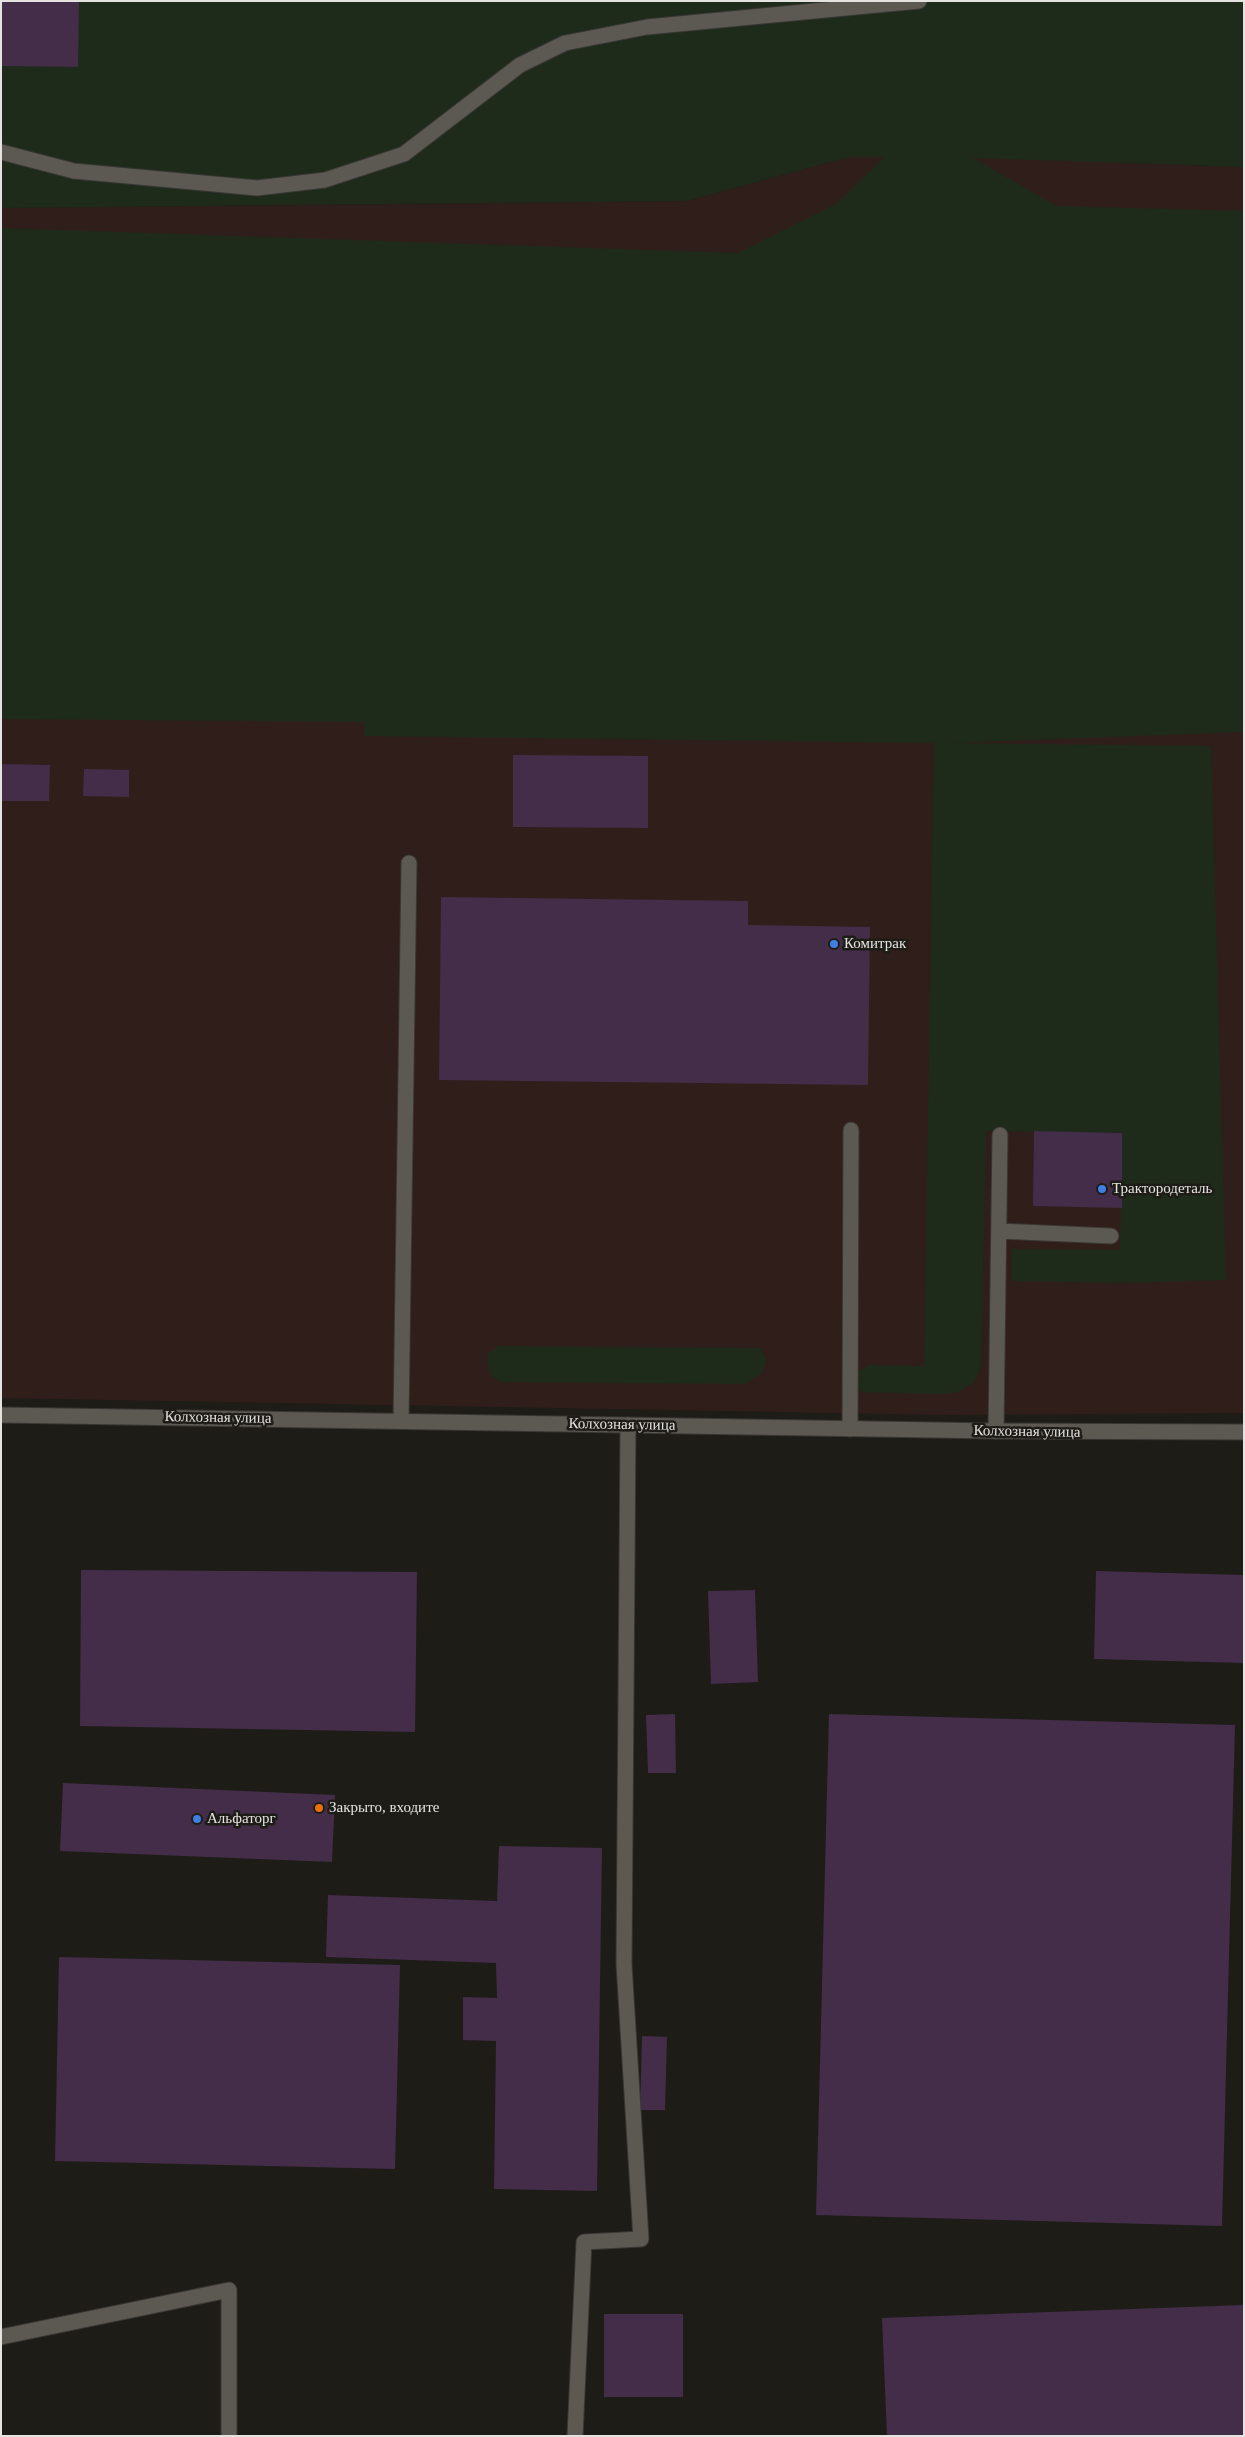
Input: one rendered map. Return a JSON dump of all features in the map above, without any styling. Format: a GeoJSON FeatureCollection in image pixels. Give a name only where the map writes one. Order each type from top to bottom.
{"type":"FeatureCollection","features":[{"type":"Feature","properties":{"kind":"street"},"geometry":{"type":"LineString","coordinates":[[1,152],[74,171],[257,188],[325,180],[404,154],[520,65],[565,43],[647,27],[919,1]]}},
{"type":"Feature","properties":{"kind":"street"},"geometry":{"type":"LineString","coordinates":[[402,1421],[409,863]]}},
{"type":"Feature","properties":{"kind":"street"},"geometry":{"type":"LineString","coordinates":[[850,1429],[851,1130]]}},
{"type":"Feature","properties":{"kind":"street"},"geometry":{"type":"LineString","coordinates":[[996,1431],[1000,1135]]}},
{"type":"Feature","properties":{"kind":"street"},"geometry":{"type":"LineString","coordinates":[[999,1231],[1111,1236]]}},
{"type":"Feature","properties":{"kind":"street","name":"Колхозная улица"},"geometry":{"type":"LineString","coordinates":[[1,1415],[996,1431],[1244,1432]]}},
{"type":"Feature","properties":{"kind":"street"},"geometry":{"type":"LineString","coordinates":[[575,2436],[584,2242],[641,2240],[624,1964],[628,1425]]}},
{"type":"Feature","properties":{"kind":"street"},"geometry":{"type":"LineString","coordinates":[[1,2337],[228,2290],[229,2436]]}},
{"type":"Feature","properties":{"kind":"shaded area"},"geometry":{"type":"Polygon","coordinates":[[[849,157],[985,157],[1244,167],[1244,1413],[946,1415],[1,1398],[1,208],[687,201],[849,157]]]}},
{"type":"Feature","properties":{"kind":"green space"},"geometry":{"type":"Polygon","coordinates":[[[1,1],[1244,1],[1244,167],[973,158],[1057,206],[1244,211],[1244,732],[950,743],[1211,746],[1226,1280],[1120,1283],[1012,1281],[1012,1249],[1120,1250],[1122,1133],[986,1131],[981,1365],[974,1383],[956,1393],[861,1392],[858,1386],[859,1371],[869,1365],[924,1366],[934,743],[364,736],[364,722],[1,719],[1,228],[738,253],[836,204],[884,157],[849,157],[687,201],[1,208],[1,1]]]}},
{"type":"Feature","properties":{"kind":"green space"},"geometry":{"type":"Polygon","coordinates":[[[499,1346],[760,1348],[766,1359],[763,1372],[745,1384],[500,1382],[491,1375],[487,1363],[488,1353],[499,1346]]]}},
{"type":"Feature","properties":{"kind":"building"},"geometry":{"type":"Polygon","coordinates":[[[1,1],[79,1],[78,67],[1,66],[1,1]]]}},
{"type":"Feature","properties":{"kind":"building"},"geometry":{"type":"Polygon","coordinates":[[[513,755],[648,756],[648,828],[513,827],[513,755]]]}},
{"type":"Feature","properties":{"kind":"building"},"geometry":{"type":"Polygon","coordinates":[[[1,764],[50,765],[49,801],[1,801],[1,764]]]}},
{"type":"Feature","properties":{"kind":"building"},"geometry":{"type":"Polygon","coordinates":[[[84,769],[129,770],[129,797],[83,796],[84,769]]]}},
{"type":"Feature","properties":{"kind":"building"},"geometry":{"type":"Polygon","coordinates":[[[441,897],[748,901],[748,925],[870,927],[868,1085],[439,1080],[441,897]]]}},
{"type":"Feature","properties":{"kind":"building"},"geometry":{"type":"Polygon","coordinates":[[[1034,1131],[1122,1133],[1122,1208],[1033,1206],[1034,1131]]]}},
{"type":"Feature","properties":{"kind":"building"},"geometry":{"type":"Polygon","coordinates":[[[81,1570],[417,1572],[415,1732],[80,1726],[81,1570]]]}},
{"type":"Feature","properties":{"kind":"building"},"geometry":{"type":"Polygon","coordinates":[[[1096,1571],[1244,1575],[1244,1663],[1094,1659],[1096,1571]]]}},
{"type":"Feature","properties":{"kind":"building"},"geometry":{"type":"Polygon","coordinates":[[[755,1590],[758,1682],[711,1684],[708,1591],[755,1590]]]}},
{"type":"Feature","properties":{"kind":"building"},"geometry":{"type":"Polygon","coordinates":[[[675,1714],[676,1773],[648,1773],[646,1715],[675,1714]]]}},
{"type":"Feature","properties":{"kind":"building"},"geometry":{"type":"Polygon","coordinates":[[[829,1714],[1235,1725],[1222,2226],[816,2215],[829,1714]]]}},
{"type":"Feature","properties":{"kind":"building"},"geometry":{"type":"Polygon","coordinates":[[[63,1783],[335,1795],[332,1862],[60,1851],[63,1783]]]}},
{"type":"Feature","properties":{"kind":"building"},"geometry":{"type":"Polygon","coordinates":[[[499,1846],[602,1848],[597,2191],[494,2189],[496,2041],[463,2040],[463,1997],[497,1998],[496,1963],[326,1957],[328,1895],[497,1901],[499,1846]]]}},
{"type":"Feature","properties":{"kind":"building"},"geometry":{"type":"Polygon","coordinates":[[[59,1957],[400,1965],[395,2169],[55,2161],[59,1957]]]}},
{"type":"Feature","properties":{"kind":"building"},"geometry":{"type":"Polygon","coordinates":[[[642,2036],[667,2037],[665,2110],[640,2110],[642,2036]]]}},
{"type":"Feature","properties":{"kind":"building"},"geometry":{"type":"Polygon","coordinates":[[[1244,2305],[1244,2436],[887,2436],[882,2318],[1244,2305]]]}},
{"type":"Feature","properties":{"kind":"building"},"geometry":{"type":"Polygon","coordinates":[[[604,2314],[683,2314],[683,2397],[604,2397],[604,2314]]]}},
{"type":"Feature","properties":{"kind":"place","name":"Комитрак"},"geometry":{"type":"Point","coordinates":[834,944]}},
{"type":"Feature","properties":{"kind":"place","name":"Трактородеталь"},"geometry":{"type":"Point","coordinates":[1102,1189]}},
{"type":"Feature","properties":{"kind":"place","name":"Закрыто, входите"},"geometry":{"type":"Point","coordinates":[319,1808]}},
{"type":"Feature","properties":{"kind":"place","name":"Альфаторг"},"geometry":{"type":"Point","coordinates":[197,1819]}}]}
